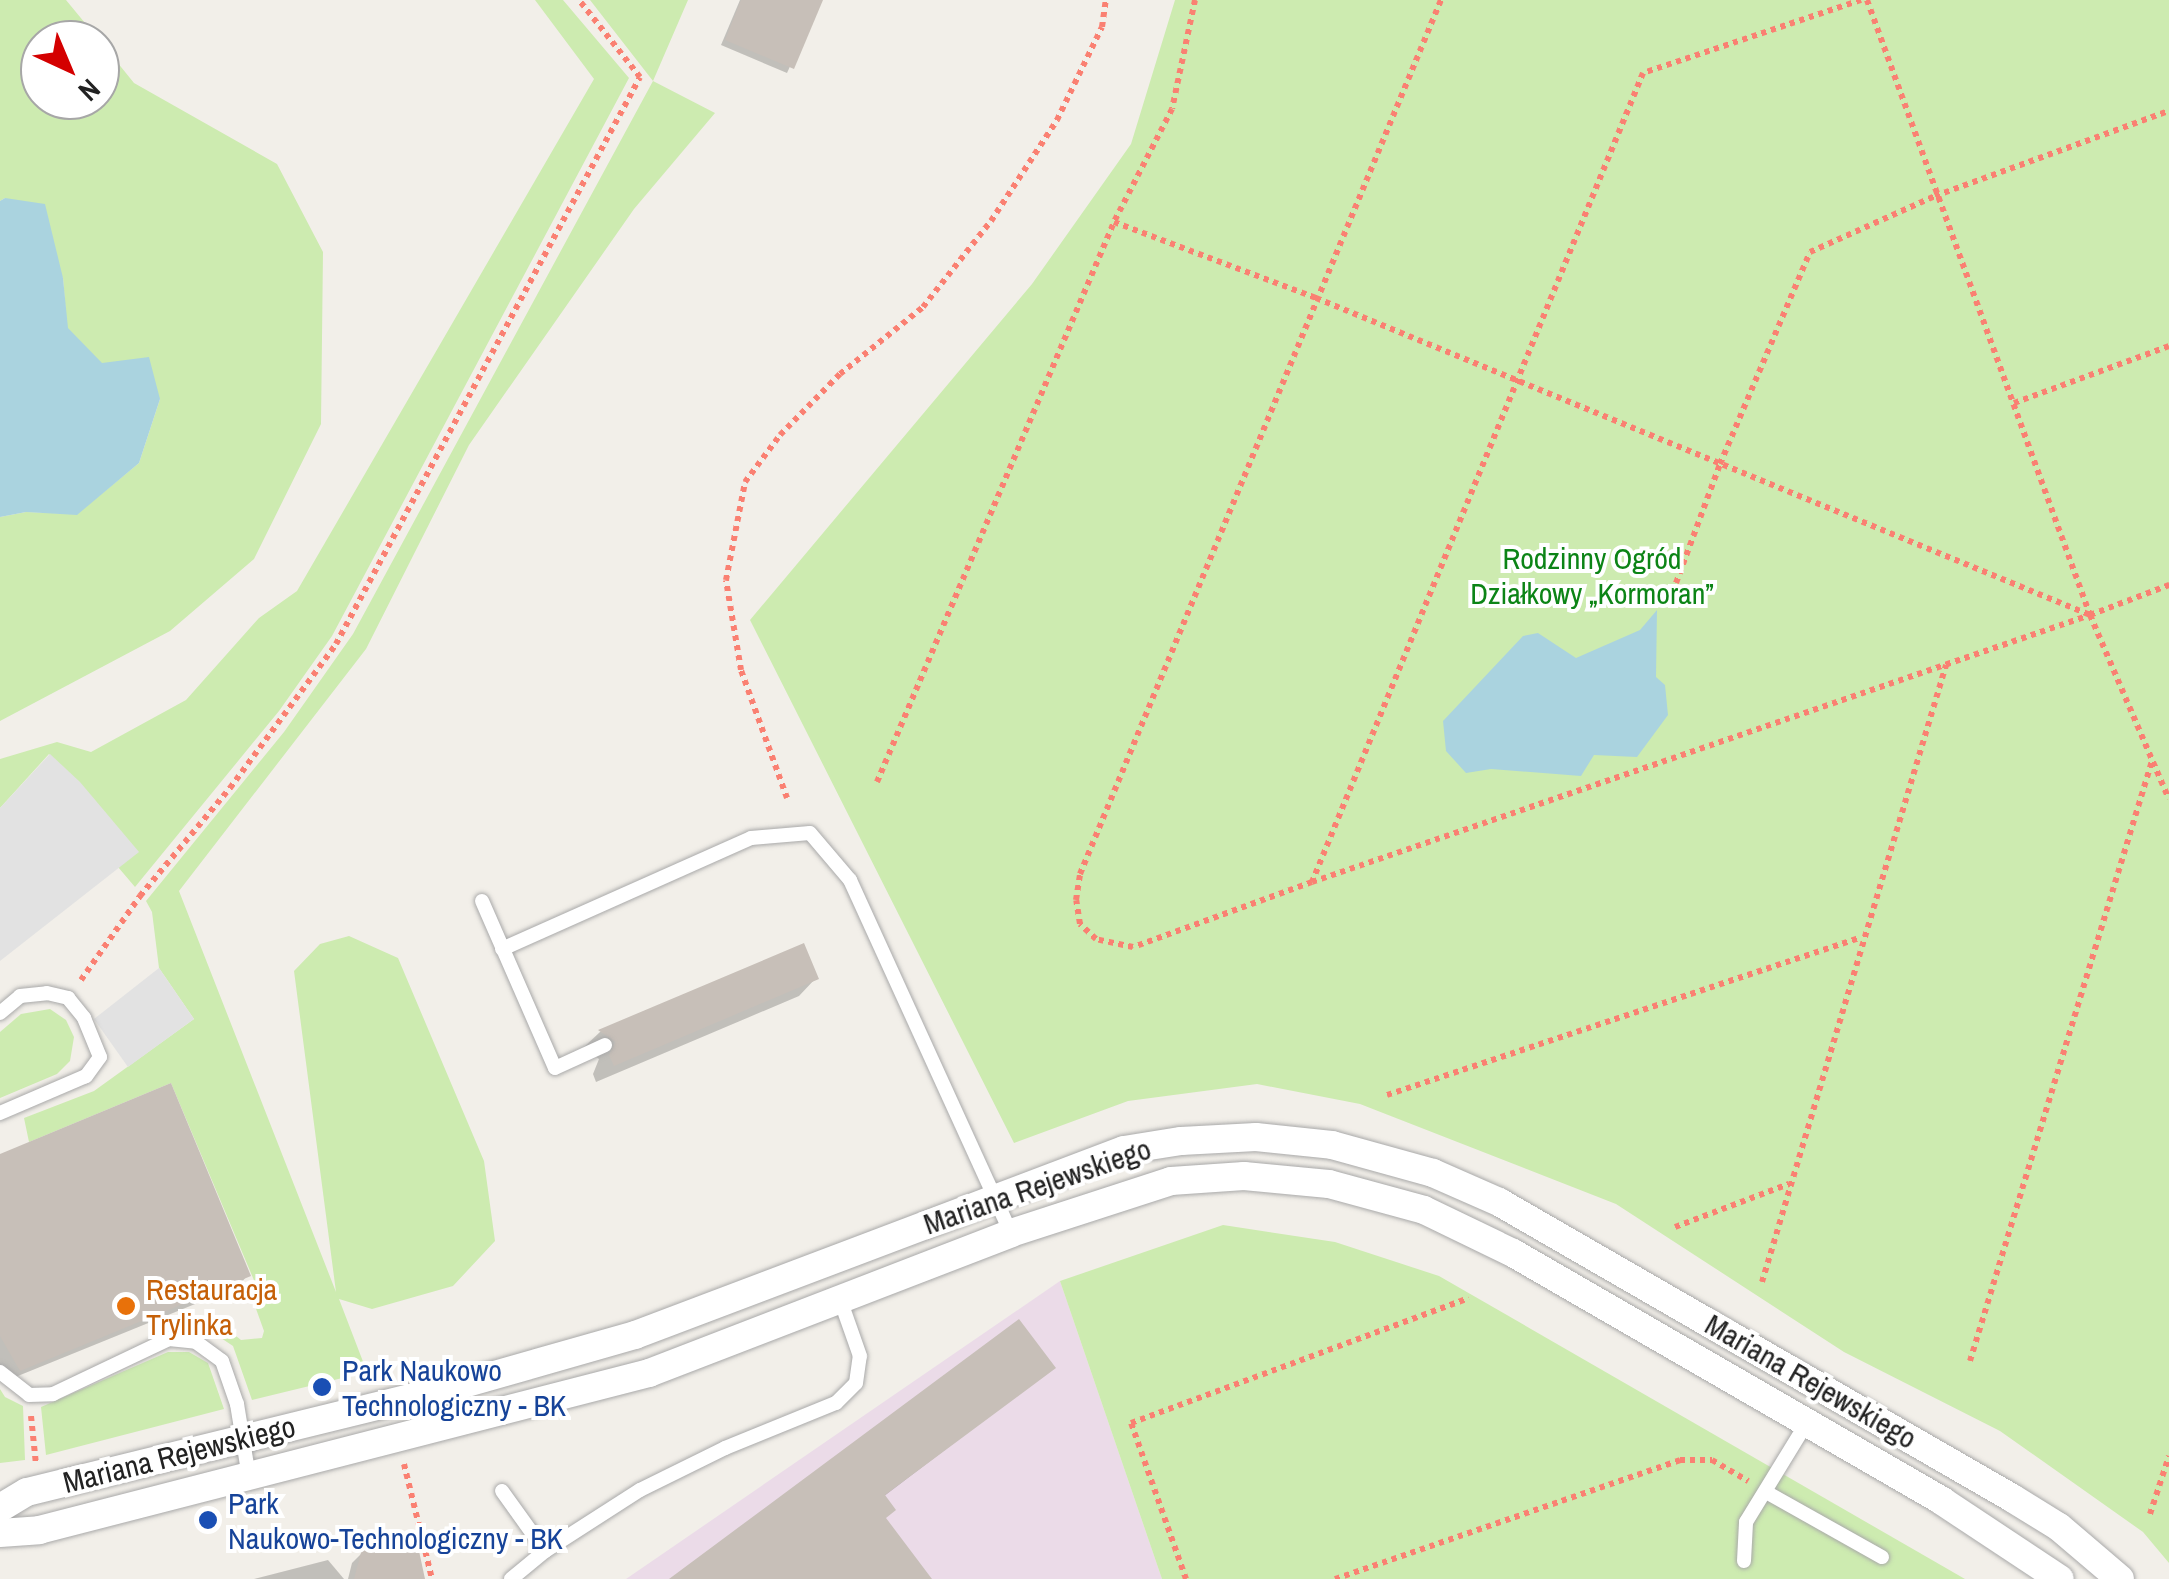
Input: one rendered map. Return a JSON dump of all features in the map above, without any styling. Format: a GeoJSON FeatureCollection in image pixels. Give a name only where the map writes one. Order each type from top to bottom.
{"type":"FeatureCollection","features":[{"type":"Feature","properties":{"kind":"street","name":"Mariana Rejewskiego"},"geometry":{"type":"LineString","coordinates":[[0,1508],[27,1492],[450,1388],[634,1336],[1124,1150],[1181,1141],[1256,1138],[1332,1144],[1433,1173],[1500,1202],[2059,1528],[2120,1579]]}},
{"type":"Feature","properties":{"kind":"street","name":"Mariana Rejewskiego"},"geometry":{"type":"LineString","coordinates":[[0,1533],[39,1530],[649,1373],[1010,1233],[1170,1181],[1244,1176],[1329,1184],[1424,1210],[1513,1252],[1942,1501],[2060,1579]]}},
{"type":"Feature","properties":{"kind":"lane"},"geometry":{"type":"LineString","coordinates":[[502,948],[751,838],[810,832],[850,880],[1010,1233]]}},
{"type":"Feature","properties":{"kind":"lane"},"geometry":{"type":"LineString","coordinates":[[482,900],[555,1068],[604,1045]]}},
{"type":"Feature","properties":{"kind":"lane"},"geometry":{"type":"LineString","coordinates":[[0,1013],[20,996],[47,993],[68,998],[84,1018],[100,1057],[86,1076],[0,1113]]}},
{"type":"Feature","properties":{"kind":"lane"},"geometry":{"type":"LineString","coordinates":[[511,1579],[546,1551],[657,1482],[725,1448],[836,1403],[856,1383],[860,1356],[840,1302]]}},
{"type":"Feature","properties":{"kind":"lane"},"geometry":{"type":"LineString","coordinates":[[0,1372],[29,1395],[53,1394],[169,1339],[196,1342],[222,1361],[237,1404],[249,1477]]}},
{"type":"Feature","properties":{"kind":"lane"},"geometry":{"type":"LineString","coordinates":[[1744,1562],[1746,1522],[1806,1424]]}},
{"type":"Feature","properties":{"kind":"lane"},"geometry":{"type":"LineString","coordinates":[[502,1491],[546,1551]]}},
{"type":"Feature","properties":{"kind":"lane"},"geometry":{"type":"LineString","coordinates":[[1766,1492],[1882,1557]]}},
{"type":"Feature","properties":{"kind":"path"},"geometry":{"type":"LineString","coordinates":[[68,998],[140,896],[230,788],[336,644],[640,78],[579,0]]}},
{"type":"Feature","properties":{"kind":"path"},"geometry":{"type":"LineString","coordinates":[[787,798],[741,670],[726,580],[746,482],[780,435],[840,374],[923,306],[991,221],[1056,120],[1102,27],[1106,0]]}},
{"type":"Feature","properties":{"kind":"path"},"geometry":{"type":"LineString","coordinates":[[877,782],[1114,222],[1172,109],[1195,0]]}},
{"type":"Feature","properties":{"kind":"path"},"geometry":{"type":"LineString","coordinates":[[1441,0],[1080,874],[1076,900],[1080,924],[1096,940],[1133,947],[2169,584]]}},
{"type":"Feature","properties":{"kind":"path"},"geometry":{"type":"LineString","coordinates":[[1312,882],[1644,73],[1864,0],[2090,614],[2169,798]]}},
{"type":"Feature","properties":{"kind":"path"},"geometry":{"type":"LineString","coordinates":[[1676,583],[1720,464],[1810,252],[1935,196],[2169,111]]}},
{"type":"Feature","properties":{"kind":"path"},"geometry":{"type":"LineString","coordinates":[[1114,222],[1316,298],[2090,614]]}},
{"type":"Feature","properties":{"kind":"path"},"geometry":{"type":"LineString","coordinates":[[2014,403],[2169,346]]}},
{"type":"Feature","properties":{"kind":"path"},"geometry":{"type":"LineString","coordinates":[[1762,1282],[1861,938],[1947,664]]}},
{"type":"Feature","properties":{"kind":"path"},"geometry":{"type":"LineString","coordinates":[[1970,1360],[2152,760]]}},
{"type":"Feature","properties":{"kind":"path"},"geometry":{"type":"LineString","coordinates":[[1387,1095],[1861,938]]}},
{"type":"Feature","properties":{"kind":"path"},"geometry":{"type":"LineString","coordinates":[[1676,1227],[1790,1184]]}},
{"type":"Feature","properties":{"kind":"path"},"geometry":{"type":"LineString","coordinates":[[1186,1579],[1130,1422],[1469,1298]]}},
{"type":"Feature","properties":{"kind":"path"},"geometry":{"type":"LineString","coordinates":[[29,1395],[36,1465]]}},
{"type":"Feature","properties":{"kind":"path"},"geometry":{"type":"LineString","coordinates":[[2150,1514],[2169,1456]]}},
{"type":"Feature","properties":{"kind":"path"},"geometry":{"type":"LineString","coordinates":[[1335,1579],[1680,1460],[1712,1460],[1766,1492]]}},
{"type":"Feature","properties":{"kind":"path"},"geometry":{"type":"LineString","coordinates":[[403,1462],[432,1579]]}},
{"type":"Feature","properties":{"kind":"shaded area"},"geometry":{"type":"Polygon","coordinates":[[[50,754],[80,782],[139,852],[0,961],[0,808],[50,754]]]}},
{"type":"Feature","properties":{"kind":"shaded area"},"geometry":{"type":"Polygon","coordinates":[[[159,968],[194,1019],[128,1067],[94,1019],[159,968]]]}},
{"type":"Feature","properties":{"kind":"shaded area"},"geometry":{"type":"Polygon","coordinates":[[[1060,1281],[1162,1579],[626,1579],[1060,1281]]]}},
{"type":"Feature","properties":{"kind":"green space"},"geometry":{"type":"Polygon","coordinates":[[[0,0],[66,0],[82,20],[20,20],[20,120],[120,120],[120,66],[134,83],[277,164],[323,252],[321,424],[254,559],[170,631],[0,721],[0,517],[26,512],[77,514],[139,463],[160,399],[102,364],[67,328],[63,278],[5,198],[0,201],[0,0]]]}},
{"type":"Feature","properties":{"kind":"green space"},"geometry":{"type":"Polygon","coordinates":[[[535,0],[563,0],[629,78],[332,636],[279,711],[135,887],[118,867],[138,852],[49,754],[0,808],[0,759],[57,742],[91,752],[186,700],[259,618],[297,591],[594,79],[535,0]]]}},
{"type":"Feature","properties":{"kind":"green space"},"geometry":{"type":"Polygon","coordinates":[[[590,0],[688,0],[653,81],[590,0]]]}},
{"type":"Feature","properties":{"kind":"green space","name":"Rodzinny Ogród Działkowy „Kormoran”"},"geometry":{"type":"Polygon","coordinates":[[[1175,0],[2169,0],[2169,1563],[2143,1532],[2000,1431],[1844,1352],[1616,1204],[1360,1104],[1257,1084],[1128,1101],[1014,1143],[750,620],[1032,284],[1131,144],[1175,0]]]}},
{"type":"Feature","properties":{"kind":"green space"},"geometry":{"type":"Polygon","coordinates":[[[653,81],[715,113],[634,209],[469,445],[366,649],[179,891],[336,1292],[294,971],[320,944],[349,936],[398,958],[484,1161],[495,1241],[453,1286],[372,1309],[339,1299],[367,1372],[252,1400],[233,1346],[215,1334],[231,1332],[241,1340],[262,1338],[264,1331],[255,1306],[261,1297],[171,1083],[29,1142],[24,1118],[94,1091],[194,1019],[159,968],[152,912],[146,901],[284,732],[353,634],[653,81]]]}},
{"type":"Feature","properties":{"kind":"green space"},"geometry":{"type":"Polygon","coordinates":[[[50,1009],[66,1020],[74,1037],[70,1061],[57,1074],[0,1098],[0,1032],[21,1014],[50,1009]]]}},
{"type":"Feature","properties":{"kind":"green space"},"geometry":{"type":"Polygon","coordinates":[[[1223,1225],[1335,1242],[1439,1276],[1965,1579],[1162,1579],[1060,1281],[1223,1225]]]}},
{"type":"Feature","properties":{"kind":"green space"},"geometry":{"type":"Polygon","coordinates":[[[168,1352],[189,1352],[208,1363],[224,1409],[46,1455],[41,1407],[168,1352]]]}},
{"type":"Feature","properties":{"kind":"green space"},"geometry":{"type":"Polygon","coordinates":[[[0,1389],[5,1397],[23,1406],[25,1460],[0,1463],[0,1389]]]}},
{"type":"Feature","properties":{"kind":"water"},"geometry":{"type":"Polygon","coordinates":[[[5,198],[45,204],[63,278],[68,328],[102,363],[149,357],[160,399],[139,463],[77,515],[26,512],[0,517],[0,201],[5,198]]]}},
{"type":"Feature","properties":{"kind":"water"},"geometry":{"type":"Polygon","coordinates":[[[1657,610],[1656,677],[1665,685],[1668,715],[1637,757],[1594,755],[1581,776],[1491,769],[1466,773],[1446,751],[1443,721],[1523,636],[1538,633],[1576,658],[1640,630],[1657,610]]]}},
{"type":"Feature","properties":{"kind":"building"},"geometry":{"type":"Polygon","coordinates":[[[741,0],[823,0],[794,69],[725,40],[741,0]]]}},
{"type":"Feature","properties":{"kind":"building"},"geometry":{"type":"Polygon","coordinates":[[[804,943],[819,979],[614,1066],[609,1055],[615,1042],[598,1030],[804,943]]]}},
{"type":"Feature","properties":{"kind":"building"},"geometry":{"type":"Polygon","coordinates":[[[171,1083],[251,1276],[20,1371],[0,1336],[0,1154],[171,1083]]]}},
{"type":"Feature","properties":{"kind":"building"},"geometry":{"type":"Polygon","coordinates":[[[1019,1319],[1056,1368],[885,1495],[896,1510],[886,1518],[932,1579],[669,1579],[1019,1319]]]}},
{"type":"Feature","properties":{"kind":"building"},"geometry":{"type":"Polygon","coordinates":[[[416,1537],[425,1579],[354,1579],[362,1549],[416,1537]]]}},
{"type":"Feature","properties":{"kind":"place","name":"Restauracja Trylinka"},"geometry":{"type":"Point","coordinates":[126,1306]}},
{"type":"Feature","properties":{"kind":"place","name":"Park Naukowo Technologiczny - BK"},"geometry":{"type":"Point","coordinates":[322,1387]}},
{"type":"Feature","properties":{"kind":"place","name":"Park Naukowo-Technologiczny - BK"},"geometry":{"type":"Point","coordinates":[208,1520]}}]}
